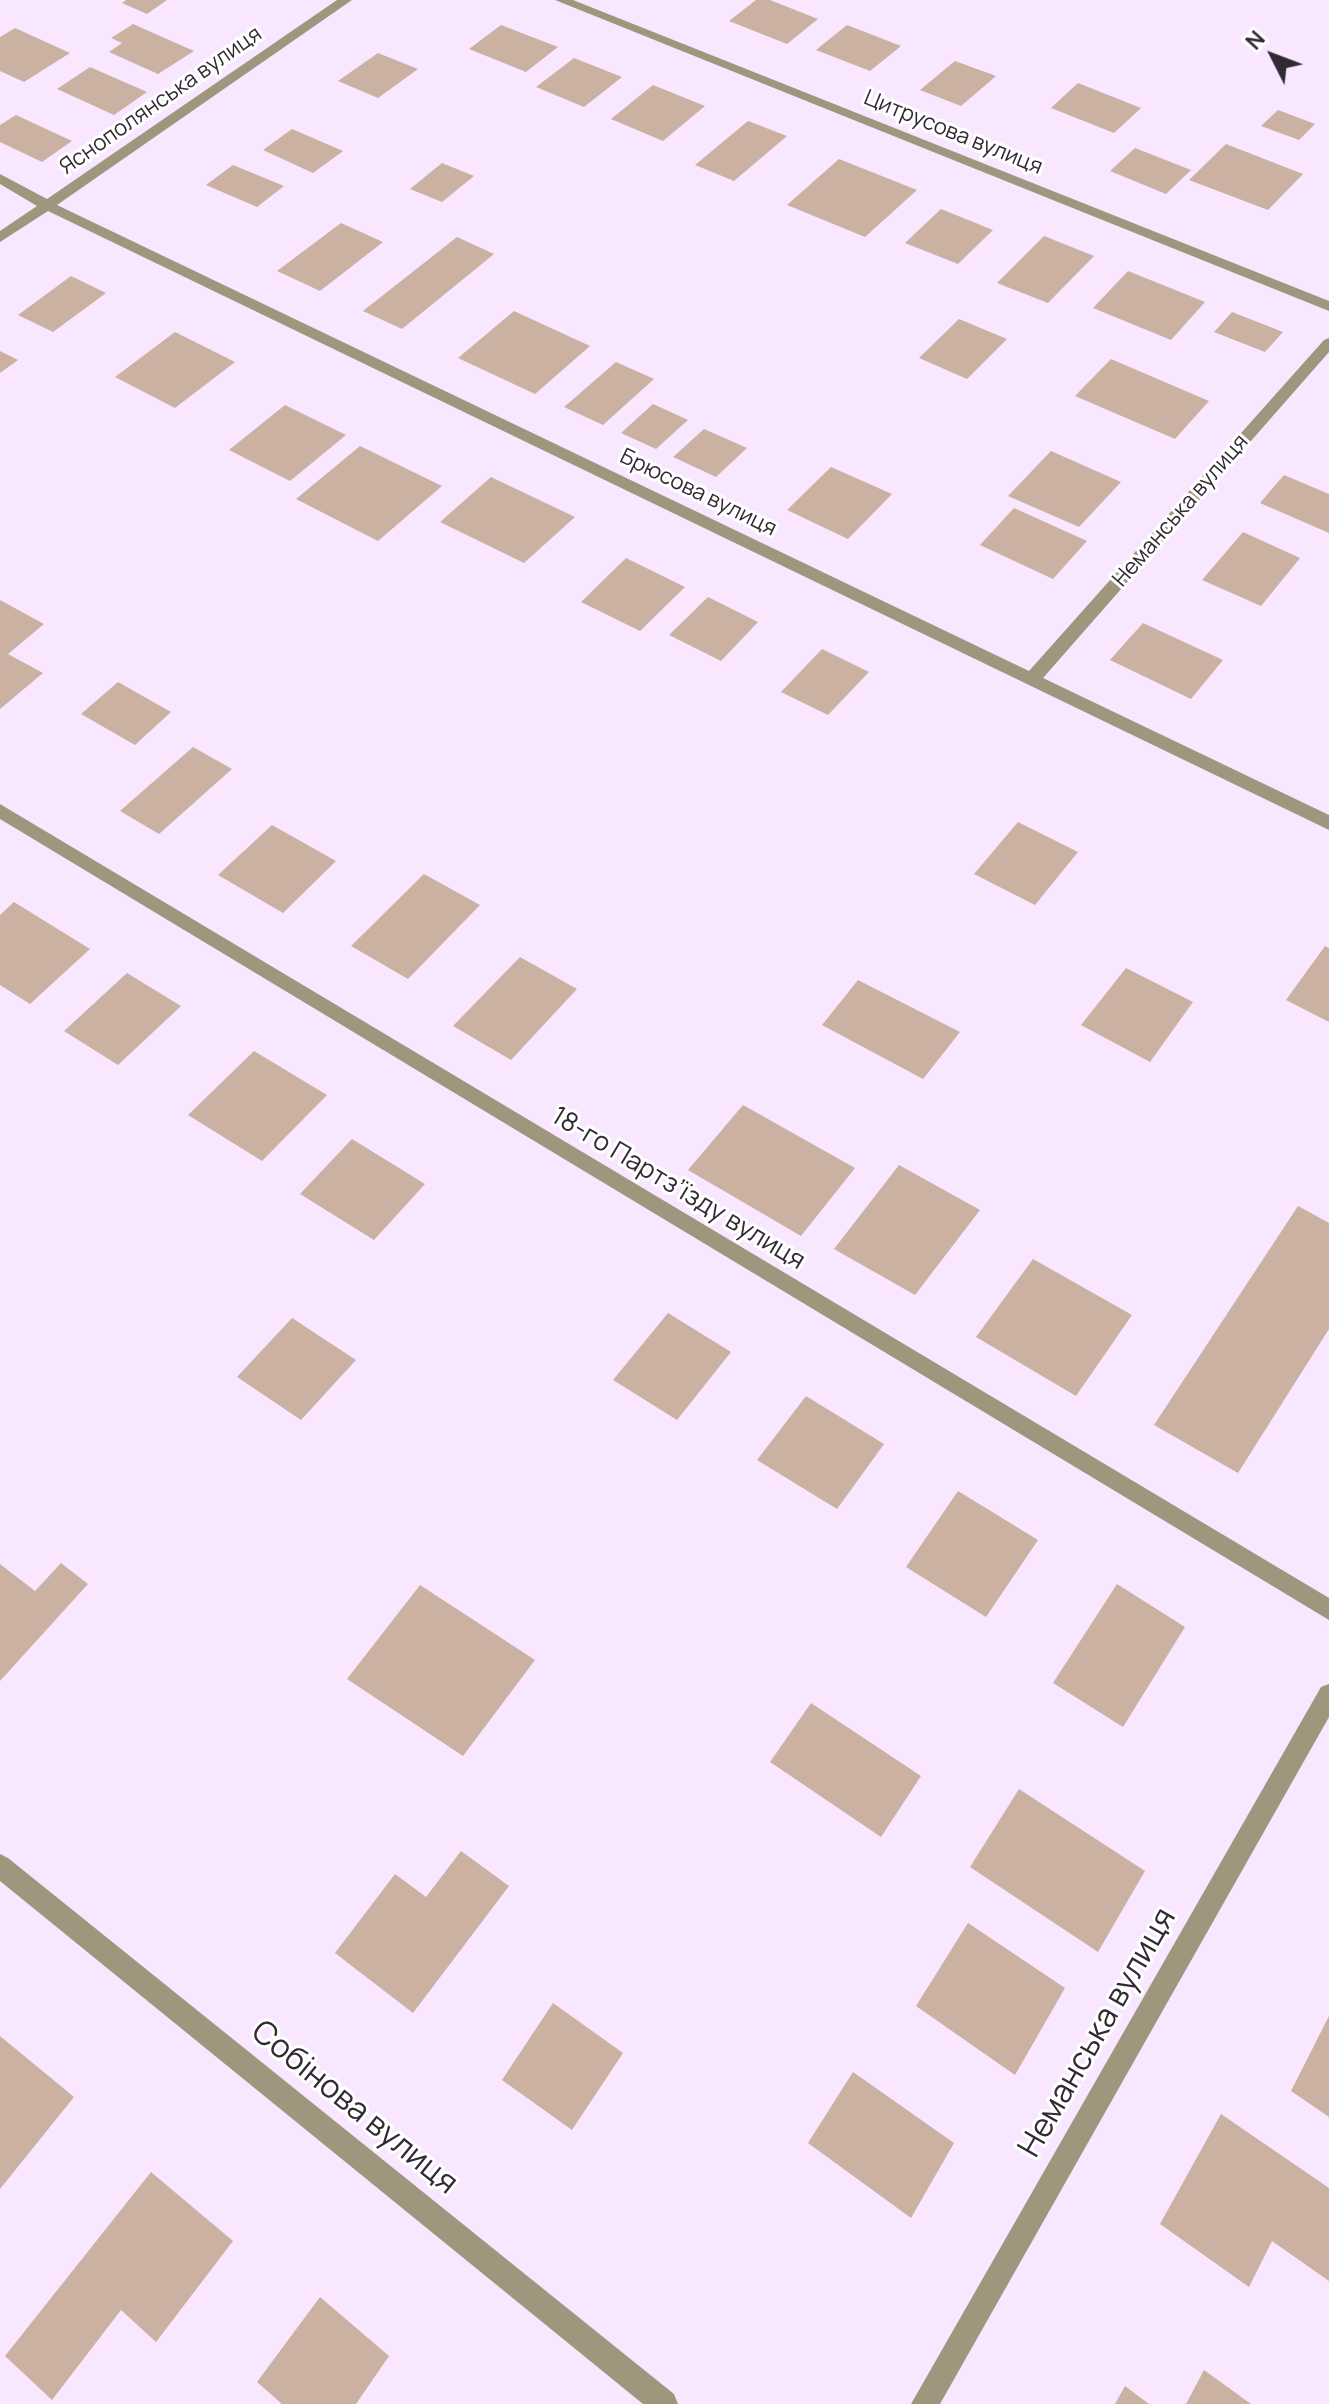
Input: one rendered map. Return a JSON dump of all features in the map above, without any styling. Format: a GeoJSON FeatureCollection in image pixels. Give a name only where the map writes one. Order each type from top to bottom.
{"type":"FeatureCollection","features":[{"type":"Feature","properties":{"kind":"street","name":"Яснополянська вулиця"},"geometry":{"type":"LineString","coordinates":[[0,238],[346,0]]}},
{"type":"Feature","properties":{"kind":"street","name":"Цитрусова вулиця"},"geometry":{"type":"LineString","coordinates":[[561,0],[1329,306]]}},
{"type":"Feature","properties":{"kind":"street","name":"Брюсова вулиця"},"geometry":{"type":"LineString","coordinates":[[0,178],[48,206],[1329,823]]}},
{"type":"Feature","properties":{"kind":"street","name":"Неманська вулиця"},"geometry":{"type":"LineString","coordinates":[[1033,678],[1329,343]]}},
{"type":"Feature","properties":{"kind":"street","name":"18-го Партз’їзду вулиця"},"geometry":{"type":"LineString","coordinates":[[0,811],[1329,1610]]}},
{"type":"Feature","properties":{"kind":"street","name":"Неманська вулиця"},"geometry":{"type":"LineString","coordinates":[[925,2404],[1329,1695]]}},
{"type":"Feature","properties":{"kind":"street","name":"Собінова вулиця"},"geometry":{"type":"LineString","coordinates":[[0,1866],[664,2404]]}},
{"type":"Feature","properties":{"kind":"building"},"geometry":{"type":"Polygon","coordinates":[[[126,0],[167,0],[147,14],[122,3],[126,0]]]}},
{"type":"Feature","properties":{"kind":"building"},"geometry":{"type":"Polygon","coordinates":[[[756,0],[770,0],[818,19],[787,44],[729,21],[756,0]]]}},
{"type":"Feature","properties":{"kind":"building"},"geometry":{"type":"Polygon","coordinates":[[[133,24],[194,51],[158,74],[109,52],[122,43],[111,38],[133,24]]]}},
{"type":"Feature","properties":{"kind":"building"},"geometry":{"type":"Polygon","coordinates":[[[501,25],[558,47],[526,72],[469,49],[501,25]]]}},
{"type":"Feature","properties":{"kind":"building"},"geometry":{"type":"Polygon","coordinates":[[[847,25],[901,46],[870,71],[816,50],[847,25]]]}},
{"type":"Feature","properties":{"kind":"building"},"geometry":{"type":"Polygon","coordinates":[[[15,28],[70,53],[24,82],[0,71],[0,37],[15,28]]]}},
{"type":"Feature","properties":{"kind":"building"},"geometry":{"type":"Polygon","coordinates":[[[378,53],[418,69],[378,98],[338,81],[378,53]]]}},
{"type":"Feature","properties":{"kind":"building"},"geometry":{"type":"Polygon","coordinates":[[[574,58],[622,77],[584,107],[536,87],[574,58]]]}},
{"type":"Feature","properties":{"kind":"building"},"geometry":{"type":"Polygon","coordinates":[[[955,61],[996,76],[961,106],[920,90],[955,61]]]}},
{"type":"Feature","properties":{"kind":"building"},"geometry":{"type":"Polygon","coordinates":[[[90,67],[147,92],[114,115],[57,89],[90,67]]]}},
{"type":"Feature","properties":{"kind":"building"},"geometry":{"type":"Polygon","coordinates":[[[1078,83],[1141,108],[1114,133],[1051,108],[1078,83]]]}},
{"type":"Feature","properties":{"kind":"building"},"geometry":{"type":"Polygon","coordinates":[[[653,85],[705,106],[663,141],[611,119],[653,85]]]}},
{"type":"Feature","properties":{"kind":"building"},"geometry":{"type":"Polygon","coordinates":[[[1278,110],[1315,124],[1299,140],[1261,126],[1278,110]]]}},
{"type":"Feature","properties":{"kind":"building"},"geometry":{"type":"Polygon","coordinates":[[[16,115],[72,141],[42,162],[0,142],[0,125],[16,115]]]}},
{"type":"Feature","properties":{"kind":"building"},"geometry":{"type":"Polygon","coordinates":[[[748,121],[787,136],[734,181],[695,165],[748,121]]]}},
{"type":"Feature","properties":{"kind":"building"},"geometry":{"type":"Polygon","coordinates":[[[292,129],[343,151],[313,173],[263,150],[292,129]]]}},
{"type":"Feature","properties":{"kind":"building"},"geometry":{"type":"Polygon","coordinates":[[[1226,144],[1303,174],[1268,210],[1189,180],[1226,144]]]}},
{"type":"Feature","properties":{"kind":"building"},"geometry":{"type":"Polygon","coordinates":[[[1135,148],[1191,170],[1166,194],[1110,171],[1135,148]]]}},
{"type":"Feature","properties":{"kind":"building"},"geometry":{"type":"Polygon","coordinates":[[[839,159],[917,190],[865,237],[787,205],[839,159]]]}},
{"type":"Feature","properties":{"kind":"building"},"geometry":{"type":"Polygon","coordinates":[[[442,163],[474,176],[442,202],[410,189],[442,163]]]}},
{"type":"Feature","properties":{"kind":"building"},"geometry":{"type":"Polygon","coordinates":[[[233,165],[284,186],[257,207],[206,185],[233,165]]]}},
{"type":"Feature","properties":{"kind":"building"},"geometry":{"type":"Polygon","coordinates":[[[941,209],[993,230],[958,264],[905,243],[941,209]]]}},
{"type":"Feature","properties":{"kind":"building"},"geometry":{"type":"Polygon","coordinates":[[[341,223],[383,242],[320,291],[277,271],[341,223]]]}},
{"type":"Feature","properties":{"kind":"building"},"geometry":{"type":"Polygon","coordinates":[[[1044,236],[1094,256],[1048,303],[997,283],[1044,236]]]}},
{"type":"Feature","properties":{"kind":"building"},"geometry":{"type":"Polygon","coordinates":[[[457,237],[494,254],[402,329],[363,311],[457,237]]]}},
{"type":"Feature","properties":{"kind":"building"},"geometry":{"type":"Polygon","coordinates":[[[1128,271],[1205,302],[1171,340],[1093,308],[1128,271]]]}},
{"type":"Feature","properties":{"kind":"building"},"geometry":{"type":"Polygon","coordinates":[[[71,276],[106,293],[53,332],[18,315],[71,276]]]}},
{"type":"Feature","properties":{"kind":"building"},"geometry":{"type":"Polygon","coordinates":[[[514,311],[590,346],[535,394],[458,358],[514,311]]]}},
{"type":"Feature","properties":{"kind":"building"},"geometry":{"type":"Polygon","coordinates":[[[1232,312],[1283,332],[1265,352],[1214,332],[1232,312]]]}},
{"type":"Feature","properties":{"kind":"building"},"geometry":{"type":"Polygon","coordinates":[[[959,319],[1007,339],[967,379],[919,358],[959,319]]]}},
{"type":"Feature","properties":{"kind":"building"},"geometry":{"type":"Polygon","coordinates":[[[175,332],[235,362],[175,408],[115,377],[175,332]]]}},
{"type":"Feature","properties":{"kind":"building"},"geometry":{"type":"Polygon","coordinates":[[[0,351],[18,360],[0,373],[0,351]]]}},
{"type":"Feature","properties":{"kind":"building"},"geometry":{"type":"Polygon","coordinates":[[[1111,359],[1209,401],[1175,439],[1075,396],[1111,359]]]}},
{"type":"Feature","properties":{"kind":"building"},"geometry":{"type":"Polygon","coordinates":[[[616,362],[654,379],[603,425],[564,407],[616,362]]]}},
{"type":"Feature","properties":{"kind":"building"},"geometry":{"type":"Polygon","coordinates":[[[653,404],[688,420],[656,449],[621,433],[653,404]]]}},
{"type":"Feature","properties":{"kind":"building"},"geometry":{"type":"Polygon","coordinates":[[[285,405],[346,435],[290,481],[229,450],[285,405]]]}},
{"type":"Feature","properties":{"kind":"building"},"geometry":{"type":"Polygon","coordinates":[[[704,429],[747,448],[716,477],[673,457],[704,429]]]}},
{"type":"Feature","properties":{"kind":"building"},"geometry":{"type":"Polygon","coordinates":[[[360,446],[442,486],[378,541],[296,499],[360,446]]]}},
{"type":"Feature","properties":{"kind":"building"},"geometry":{"type":"Polygon","coordinates":[[[1051,451],[1121,482],[1079,527],[1008,496],[1051,451]]]}},
{"type":"Feature","properties":{"kind":"building"},"geometry":{"type":"Polygon","coordinates":[[[831,467],[892,494],[848,539],[787,510],[831,467]]]}},
{"type":"Feature","properties":{"kind":"building"},"geometry":{"type":"Polygon","coordinates":[[[1284,475],[1329,494],[1329,533],[1260,503],[1284,475]]]}},
{"type":"Feature","properties":{"kind":"building"},"geometry":{"type":"Polygon","coordinates":[[[491,477],[575,517],[524,563],[440,522],[491,477]]]}},
{"type":"Feature","properties":{"kind":"building"},"geometry":{"type":"Polygon","coordinates":[[[1014,508],[1087,541],[1053,579],[980,545],[1014,508]]]}},
{"type":"Feature","properties":{"kind":"building"},"geometry":{"type":"Polygon","coordinates":[[[1243,532],[1300,558],[1261,606],[1202,580],[1243,532]]]}},
{"type":"Feature","properties":{"kind":"building"},"geometry":{"type":"Polygon","coordinates":[[[626,558],[685,587],[640,631],[581,602],[626,558]]]}},
{"type":"Feature","properties":{"kind":"building"},"geometry":{"type":"Polygon","coordinates":[[[708,597],[758,622],[721,661],[669,635],[708,597]]]}},
{"type":"Feature","properties":{"kind":"building"},"geometry":{"type":"Polygon","coordinates":[[[0,600],[44,624],[8,654],[43,673],[0,709],[0,600]]]}},
{"type":"Feature","properties":{"kind":"building"},"geometry":{"type":"Polygon","coordinates":[[[1143,623],[1223,660],[1191,699],[1110,660],[1143,623]]]}},
{"type":"Feature","properties":{"kind":"building"},"geometry":{"type":"Polygon","coordinates":[[[822,649],[869,672],[828,715],[781,692],[822,649]]]}},
{"type":"Feature","properties":{"kind":"building"},"geometry":{"type":"Polygon","coordinates":[[[118,682],[171,712],[135,745],[81,714],[118,682]]]}},
{"type":"Feature","properties":{"kind":"building"},"geometry":{"type":"Polygon","coordinates":[[[193,747],[232,769],[159,834],[120,811],[193,747]]]}},
{"type":"Feature","properties":{"kind":"building"},"geometry":{"type":"Polygon","coordinates":[[[1018,822],[1078,852],[1035,905],[974,874],[1018,822]]]}},
{"type":"Feature","properties":{"kind":"building"},"geometry":{"type":"Polygon","coordinates":[[[272,825],[336,861],[283,913],[218,875],[272,825]]]}},
{"type":"Feature","properties":{"kind":"building"},"geometry":{"type":"Polygon","coordinates":[[[424,874],[480,905],[408,979],[351,946],[424,874]]]}},
{"type":"Feature","properties":{"kind":"building"},"geometry":{"type":"Polygon","coordinates":[[[14,902],[90,949],[30,1004],[0,985],[0,915],[14,902]]]}},
{"type":"Feature","properties":{"kind":"building"},"geometry":{"type":"Polygon","coordinates":[[[1325,946],[1329,948],[1329,1022],[1286,1000],[1325,946]]]}},
{"type":"Feature","properties":{"kind":"building"},"geometry":{"type":"Polygon","coordinates":[[[520,957],[577,989],[511,1060],[453,1026],[520,957]]]}},
{"type":"Feature","properties":{"kind":"building"},"geometry":{"type":"Polygon","coordinates":[[[1126,968],[1193,1002],[1150,1062],[1081,1025],[1126,968]]]}},
{"type":"Feature","properties":{"kind":"building"},"geometry":{"type":"Polygon","coordinates":[[[127,973],[181,1006],[118,1065],[64,1031],[127,973]]]}},
{"type":"Feature","properties":{"kind":"building"},"geometry":{"type":"Polygon","coordinates":[[[858,980],[960,1032],[923,1079],[822,1025],[858,980]]]}},
{"type":"Feature","properties":{"kind":"building"},"geometry":{"type":"Polygon","coordinates":[[[254,1051],[327,1095],[262,1161],[188,1115],[254,1051]]]}},
{"type":"Feature","properties":{"kind":"building"},"geometry":{"type":"Polygon","coordinates":[[[743,1105],[855,1168],[801,1236],[688,1170],[743,1105]]]}},
{"type":"Feature","properties":{"kind":"building"},"geometry":{"type":"Polygon","coordinates":[[[352,1139],[425,1184],[374,1240],[300,1194],[352,1139]]]}},
{"type":"Feature","properties":{"kind":"building"},"geometry":{"type":"Polygon","coordinates":[[[899,1165],[980,1210],[915,1295],[834,1249],[899,1165]]]}},
{"type":"Feature","properties":{"kind":"building"},"geometry":{"type":"Polygon","coordinates":[[[1298,1206],[1329,1223],[1329,1329],[1238,1473],[1154,1425],[1298,1206]]]}},
{"type":"Feature","properties":{"kind":"building"},"geometry":{"type":"Polygon","coordinates":[[[1033,1259],[1132,1315],[1076,1396],[976,1337],[1033,1259]]]}},
{"type":"Feature","properties":{"kind":"building"},"geometry":{"type":"Polygon","coordinates":[[[668,1313],[731,1352],[677,1420],[613,1380],[668,1313]]]}},
{"type":"Feature","properties":{"kind":"building"},"geometry":{"type":"Polygon","coordinates":[[[292,1318],[356,1360],[301,1420],[237,1377],[292,1318]]]}},
{"type":"Feature","properties":{"kind":"building"},"geometry":{"type":"Polygon","coordinates":[[[806,1396],[884,1444],[837,1509],[757,1460],[806,1396]]]}},
{"type":"Feature","properties":{"kind":"building"},"geometry":{"type":"Polygon","coordinates":[[[958,1491],[1038,1540],[986,1617],[906,1567],[958,1491]]]}},
{"type":"Feature","properties":{"kind":"building"},"geometry":{"type":"Polygon","coordinates":[[[61,1563],[88,1584],[0,1681],[0,1564],[35,1591],[61,1563]]]}},
{"type":"Feature","properties":{"kind":"building"},"geometry":{"type":"Polygon","coordinates":[[[1117,1584],[1185,1627],[1123,1727],[1053,1683],[1117,1584]]]}},
{"type":"Feature","properties":{"kind":"building"},"geometry":{"type":"Polygon","coordinates":[[[420,1585],[535,1660],[463,1756],[347,1679],[420,1585]]]}},
{"type":"Feature","properties":{"kind":"building"},"geometry":{"type":"Polygon","coordinates":[[[811,1703],[921,1776],[881,1837],[770,1762],[811,1703]]]}},
{"type":"Feature","properties":{"kind":"building"},"geometry":{"type":"Polygon","coordinates":[[[1019,1789],[1145,1871],[1098,1952],[970,1867],[1019,1789]]]}},
{"type":"Feature","properties":{"kind":"building"},"geometry":{"type":"Polygon","coordinates":[[[461,1851],[509,1886],[413,2013],[335,1953],[395,1874],[426,1897],[461,1851]]]}},
{"type":"Feature","properties":{"kind":"building"},"geometry":{"type":"Polygon","coordinates":[[[968,1923],[1065,1988],[1015,2075],[916,2006],[968,1923]]]}},
{"type":"Feature","properties":{"kind":"building"},"geometry":{"type":"Polygon","coordinates":[[[553,2003],[623,2053],[572,2130],[502,2080],[553,2003]]]}},
{"type":"Feature","properties":{"kind":"building"},"geometry":{"type":"Polygon","coordinates":[[[1329,2016],[1329,2117],[1291,2091],[1329,2016]]]}},
{"type":"Feature","properties":{"kind":"building"},"geometry":{"type":"Polygon","coordinates":[[[0,2036],[74,2097],[0,2189],[0,2036]]]}},
{"type":"Feature","properties":{"kind":"building"},"geometry":{"type":"Polygon","coordinates":[[[853,2072],[954,2143],[911,2218],[808,2143],[853,2072]]]}},
{"type":"Feature","properties":{"kind":"building"},"geometry":{"type":"Polygon","coordinates":[[[1221,2114],[1329,2188],[1329,2281],[1272,2241],[1249,2287],[1160,2224],[1221,2114]]]}},
{"type":"Feature","properties":{"kind":"building"},"geometry":{"type":"Polygon","coordinates":[[[151,2172],[233,2241],[156,2342],[121,2310],[52,2400],[5,2356],[151,2172]]]}},
{"type":"Feature","properties":{"kind":"building"},"geometry":{"type":"Polygon","coordinates":[[[320,2297],[389,2356],[356,2404],[282,2404],[257,2382],[320,2297]]]}},
{"type":"Feature","properties":{"kind":"building"},"geometry":{"type":"Polygon","coordinates":[[[1204,2370],[1251,2404],[1186,2404],[1204,2370]]]}},
{"type":"Feature","properties":{"kind":"building"},"geometry":{"type":"Polygon","coordinates":[[[1125,2386],[1149,2404],[1115,2404],[1125,2386]]]}}]}
